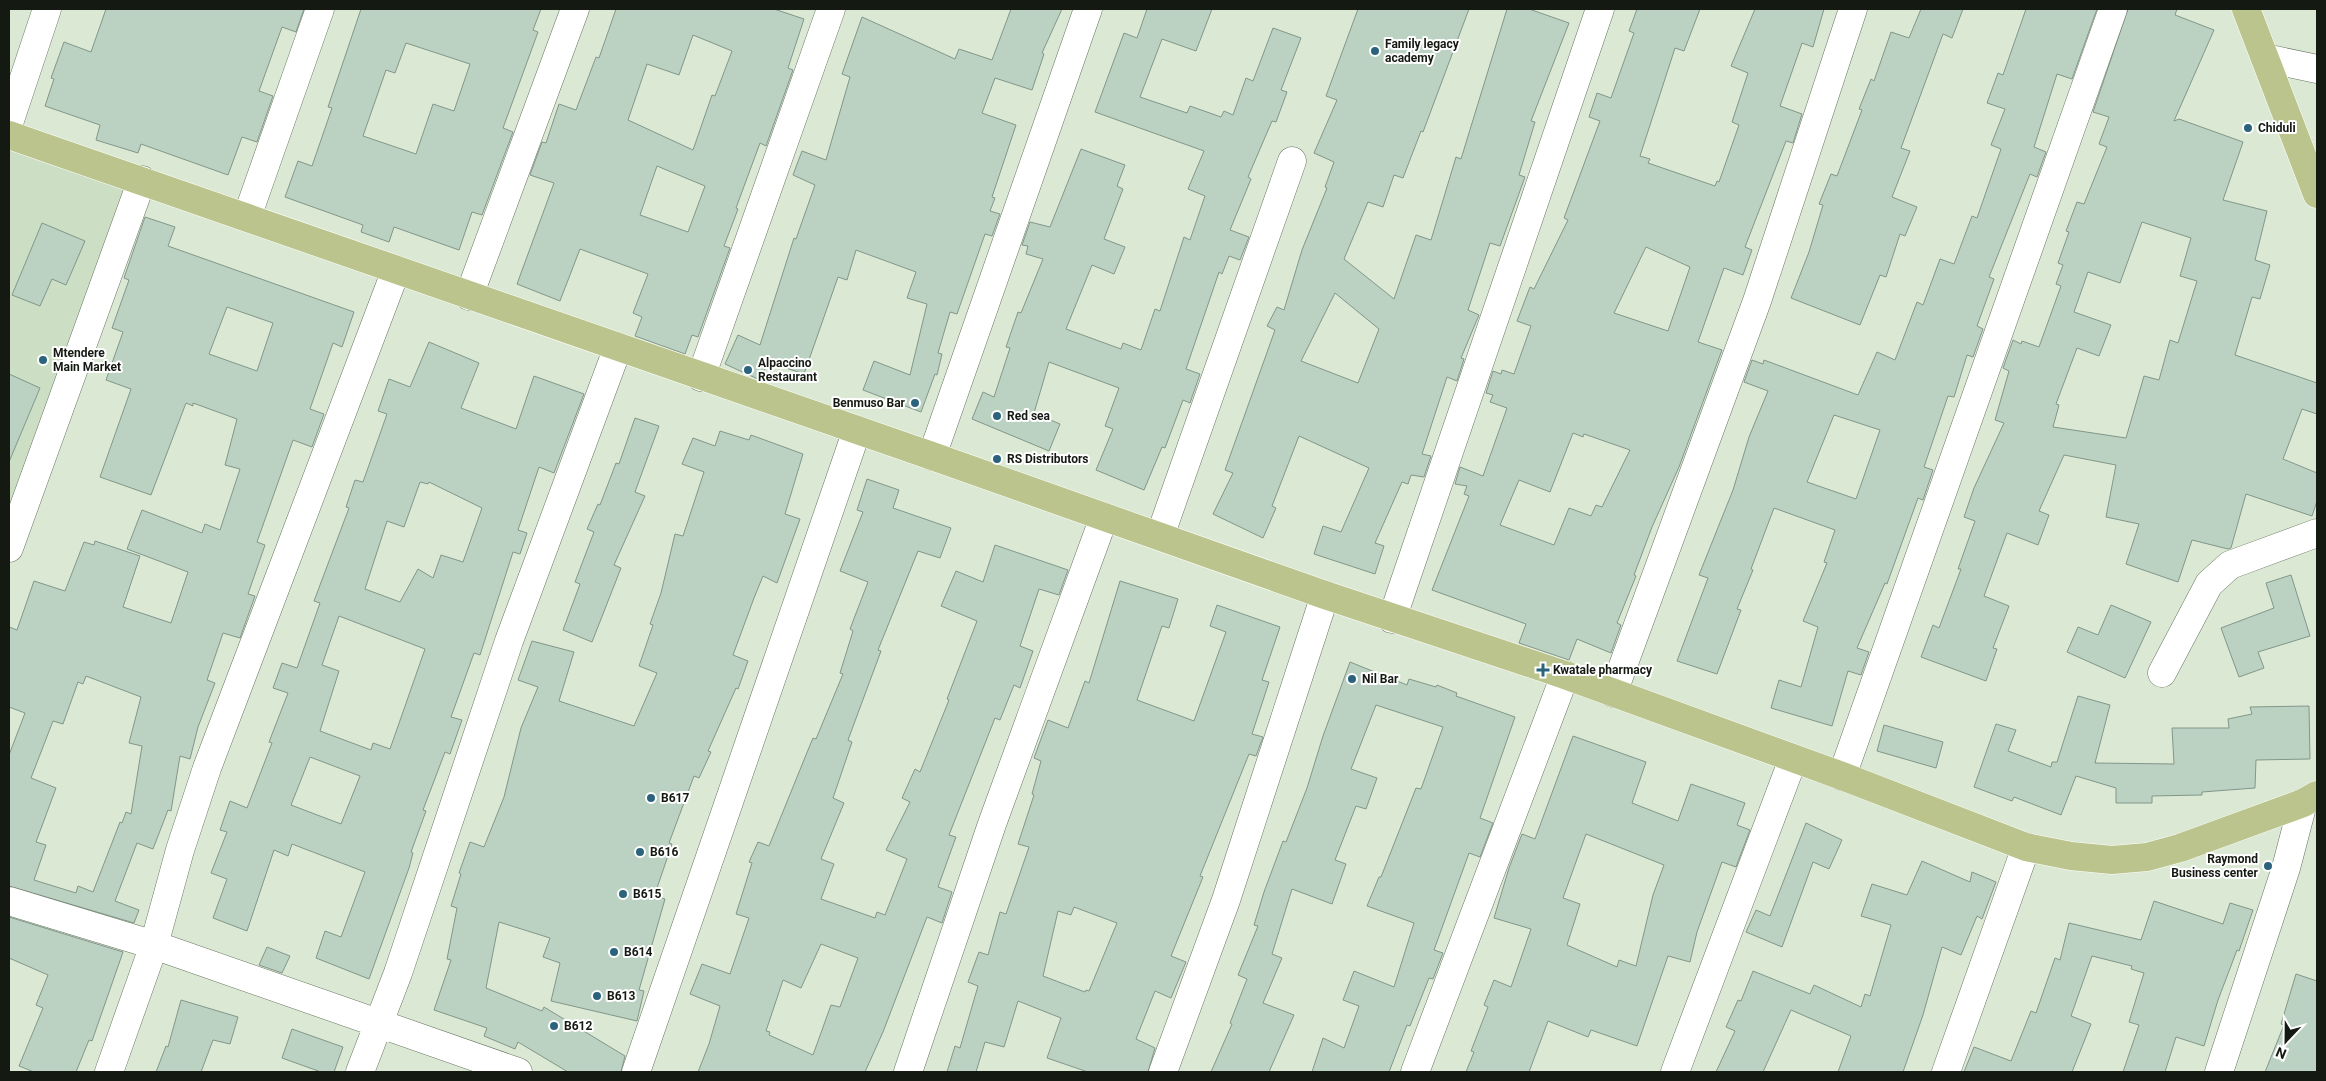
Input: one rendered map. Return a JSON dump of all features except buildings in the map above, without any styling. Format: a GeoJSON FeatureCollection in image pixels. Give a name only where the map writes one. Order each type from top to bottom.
{"type":"FeatureCollection","features":[{"type":"Feature","properties":{"kind":"main road"},"geometry":{"type":"LineString","coordinates":[[2246,9],[2317,194]]}},
{"type":"Feature","properties":{"kind":"main road"},"geometry":{"type":"LineString","coordinates":[[9,135],[932,456],[1392,619],[1565,675],[1842,776],[2026,847],[2071,856],[2112,860],[2147,857],[2180,848],[2310,799]]}},
{"type":"Feature","properties":{"kind":"street"},"geometry":{"type":"LineString","coordinates":[[9,123],[47,9]]}},
{"type":"Feature","properties":{"kind":"street"},"geometry":{"type":"LineString","coordinates":[[247,217],[320,9]]}},
{"type":"Feature","properties":{"kind":"street"},"geometry":{"type":"LineString","coordinates":[[469,296],[575,9]]}},
{"type":"Feature","properties":{"kind":"street"},"geometry":{"type":"LineString","coordinates":[[702,377],[832,9]]}},
{"type":"Feature","properties":{"kind":"street"},"geometry":{"type":"LineString","coordinates":[[932,456],[1088,9]]}},
{"type":"Feature","properties":{"kind":"street"},"geometry":{"type":"LineString","coordinates":[[1392,619],[1600,9]]}},
{"type":"Feature","properties":{"kind":"street"},"geometry":{"type":"LineString","coordinates":[[1613,693],[1757,301],[1853,9]]}},
{"type":"Feature","properties":{"kind":"street"},"geometry":{"type":"LineString","coordinates":[[1842,776],[2113,9]]}},
{"type":"Feature","properties":{"kind":"street"},"geometry":{"type":"LineString","coordinates":[[2264,58],[2317,69]]}},
{"type":"Feature","properties":{"kind":"street"},"geometry":{"type":"LineString","coordinates":[[1160,536],[1292,161]]}},
{"type":"Feature","properties":{"kind":"street"},"geometry":{"type":"LineString","coordinates":[[9,548],[142,180]]}},
{"type":"Feature","properties":{"kind":"street"},"geometry":{"type":"LineString","coordinates":[[109,1072],[154,945],[180,850],[207,768],[396,270]]}},
{"type":"Feature","properties":{"kind":"street"},"geometry":{"type":"LineString","coordinates":[[360,1072],[398,973],[509,641],[618,347]]}},
{"type":"Feature","properties":{"kind":"street"},"geometry":{"type":"LineString","coordinates":[[636,1072],[857,430]]}},
{"type":"Feature","properties":{"kind":"street"},"geometry":{"type":"LineString","coordinates":[[908,1072],[992,824],[1104,518]]}},
{"type":"Feature","properties":{"kind":"street"},"geometry":{"type":"LineString","coordinates":[[2162,673],[2209,584],[2230,565],[2317,533]]}},
{"type":"Feature","properties":{"kind":"street"},"geometry":{"type":"LineString","coordinates":[[1163,1072],[1226,900],[1326,596]]}},
{"type":"Feature","properties":{"kind":"street"},"geometry":{"type":"LineString","coordinates":[[1415,1072],[1565,675]]}},
{"type":"Feature","properties":{"kind":"street"},"geometry":{"type":"LineString","coordinates":[[1675,1072],[1793,759]]}},
{"type":"Feature","properties":{"kind":"street"},"geometry":{"type":"LineString","coordinates":[[2219,1072],[2310,799]]}},
{"type":"Feature","properties":{"kind":"street"},"geometry":{"type":"LineString","coordinates":[[1946,1072],[2026,847]]}},
{"type":"Feature","properties":{"kind":"street"},"geometry":{"type":"LineString","coordinates":[[9,901],[154,945],[518,1072]]}},
{"type":"Feature","properties":{"kind":"shaded area","name":"Mtendere Main Market"},"geometry":{"type":"Polygon","coordinates":[[[9,144],[145,191],[9,530],[9,144]]]}},
{"type":"Feature","properties":{"kind":"place","name":"Family legacy academy"},"geometry":{"type":"Point","coordinates":[1375,51]}},
{"type":"Feature","properties":{"kind":"place","name":"Chiduli"},"geometry":{"type":"Point","coordinates":[2248,128]}},
{"type":"Feature","properties":{"kind":"place","name":"Mtendere Main Market"},"geometry":{"type":"Point","coordinates":[43,360]}},
{"type":"Feature","properties":{"kind":"place","name":"Alpaccino Restaurant"},"geometry":{"type":"Point","coordinates":[748,370]}},
{"type":"Feature","properties":{"kind":"place","name":"Benmuso Bar"},"geometry":{"type":"Point","coordinates":[915,403]}},
{"type":"Feature","properties":{"kind":"place","name":"Red sea"},"geometry":{"type":"Point","coordinates":[997,416]}},
{"type":"Feature","properties":{"kind":"place","name":"RS Distributors"},"geometry":{"type":"Point","coordinates":[997,459]}},
{"type":"Feature","properties":{"kind":"place","name":"Kwatale pharmacy"},"geometry":{"type":"Point","coordinates":[1543,670]}},
{"type":"Feature","properties":{"kind":"place","name":"Nil Bar"},"geometry":{"type":"Point","coordinates":[1352,679]}},
{"type":"Feature","properties":{"kind":"place","name":"B617"},"geometry":{"type":"Point","coordinates":[651,798]}},
{"type":"Feature","properties":{"kind":"place","name":"B616"},"geometry":{"type":"Point","coordinates":[640,852]}},
{"type":"Feature","properties":{"kind":"place","name":"Raymond Business center"},"geometry":{"type":"Point","coordinates":[2268,866]}},
{"type":"Feature","properties":{"kind":"place","name":"B615"},"geometry":{"type":"Point","coordinates":[623,894]}},
{"type":"Feature","properties":{"kind":"place","name":"B614"},"geometry":{"type":"Point","coordinates":[614,952]}},
{"type":"Feature","properties":{"kind":"place","name":"B613"},"geometry":{"type":"Point","coordinates":[597,996]}},
{"type":"Feature","properties":{"kind":"place","name":"B612"},"geometry":{"type":"Point","coordinates":[554,1026]}}]}
